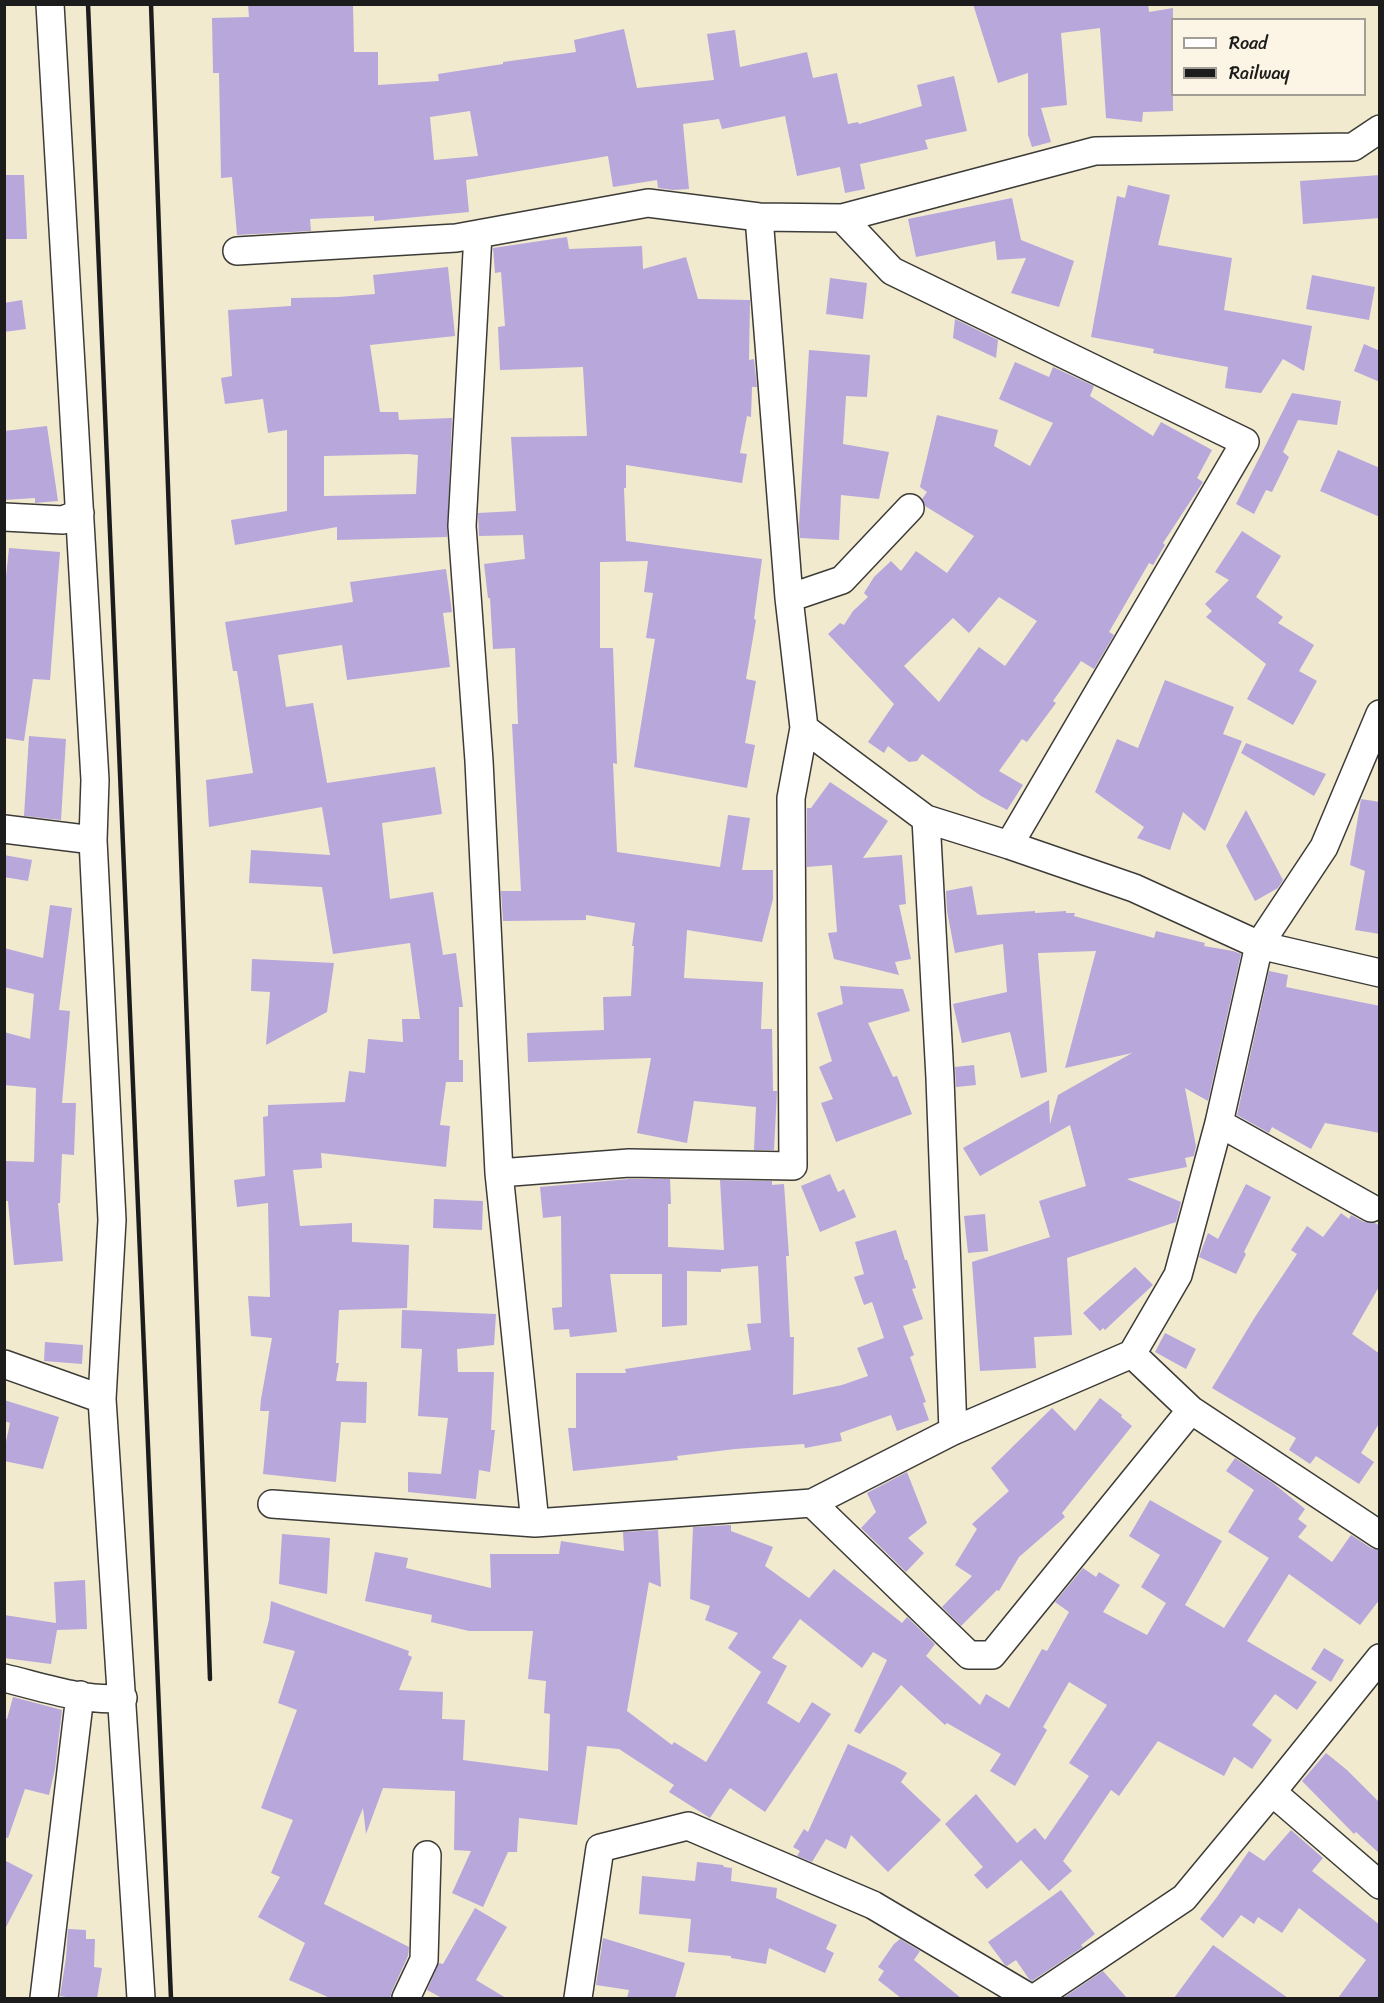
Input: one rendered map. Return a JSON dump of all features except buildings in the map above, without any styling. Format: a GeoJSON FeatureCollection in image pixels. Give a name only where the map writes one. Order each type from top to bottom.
{"type":"FeatureCollection","features":[{"type":"Feature","properties":{"kind":"street"},"geometry":{"type":"LineString","coordinates":[[50,4],[95,780],[93,840],[112,1220],[102,1399],[141,1998]]}},
{"type":"Feature","properties":{"kind":"street"},"geometry":{"type":"LineString","coordinates":[[237,251],[456,238],[648,203],[759,217],[842,218],[1095,151],[1353,147],[1380,129]]}},
{"type":"Feature","properties":{"kind":"street"},"geometry":{"type":"LineString","coordinates":[[499,1173],[629,1163],[793,1166],[791,798],[804,728],[789,598],[759,217]]}},
{"type":"Feature","properties":{"kind":"street"},"geometry":{"type":"LineString","coordinates":[[842,218],[891,272],[1245,442],[1008,845]]}},
{"type":"Feature","properties":{"kind":"street"},"geometry":{"type":"LineString","coordinates":[[478,234],[462,526],[479,761],[499,1173],[536,1523]]}},
{"type":"Feature","properties":{"kind":"street"},"geometry":{"type":"LineString","coordinates":[[789,598],[842,580],[910,508]]}},
{"type":"Feature","properties":{"kind":"street"},"geometry":{"type":"LineString","coordinates":[[4,517],[63,520],[80,513]]}},
{"type":"Feature","properties":{"kind":"street"},"geometry":{"type":"LineString","coordinates":[[272,1504],[536,1523],[812,1503],[953,1431],[1132,1354],[1178,1275],[1219,1123],[1259,945],[1324,847],[1380,714]]}},
{"type":"Feature","properties":{"kind":"street"},"geometry":{"type":"LineString","coordinates":[[804,728],[926,819],[1134,888],[1259,945],[1380,973]]}},
{"type":"Feature","properties":{"kind":"street"},"geometry":{"type":"LineString","coordinates":[[926,819],[940,1077],[953,1431]]}},
{"type":"Feature","properties":{"kind":"street"},"geometry":{"type":"LineString","coordinates":[[4,829],[93,840]]}},
{"type":"Feature","properties":{"kind":"street"},"geometry":{"type":"LineString","coordinates":[[1219,1123],[1371,1208]]}},
{"type":"Feature","properties":{"kind":"street"},"geometry":{"type":"LineString","coordinates":[[1132,1354],[1191,1410],[1380,1534]]}},
{"type":"Feature","properties":{"kind":"street"},"geometry":{"type":"LineString","coordinates":[[4,1365],[102,1399]]}},
{"type":"Feature","properties":{"kind":"street"},"geometry":{"type":"LineString","coordinates":[[812,1503],[969,1655],[992,1655],[1191,1410]]}},
{"type":"Feature","properties":{"kind":"street"},"geometry":{"type":"LineString","coordinates":[[1035,1998],[1184,1898],[1380,1658]]}},
{"type":"Feature","properties":{"kind":"street"},"geometry":{"type":"LineString","coordinates":[[4,1678],[109,1700],[123,1698]]}},
{"type":"Feature","properties":{"kind":"street"},"geometry":{"type":"LineString","coordinates":[[44,1998],[80,1695]]}},
{"type":"Feature","properties":{"kind":"street"},"geometry":{"type":"LineString","coordinates":[[1272,1792],[1380,1885]]}},
{"type":"Feature","properties":{"kind":"street"},"geometry":{"type":"LineString","coordinates":[[579,1998],[600,1848],[687,1826],[873,1905],[1030,1998]]}},
{"type":"Feature","properties":{"kind":"street"},"geometry":{"type":"LineString","coordinates":[[406,1998],[424,1960],[428,1855]]}},
{"type":"Feature","properties":{"kind":"railway"},"geometry":{"type":"LineString","coordinates":[[88,4],[171,1998]]}},
{"type":"Feature","properties":{"kind":"railway"},"geometry":{"type":"LineString","coordinates":[[151,4],[210,1679]]}}]}
